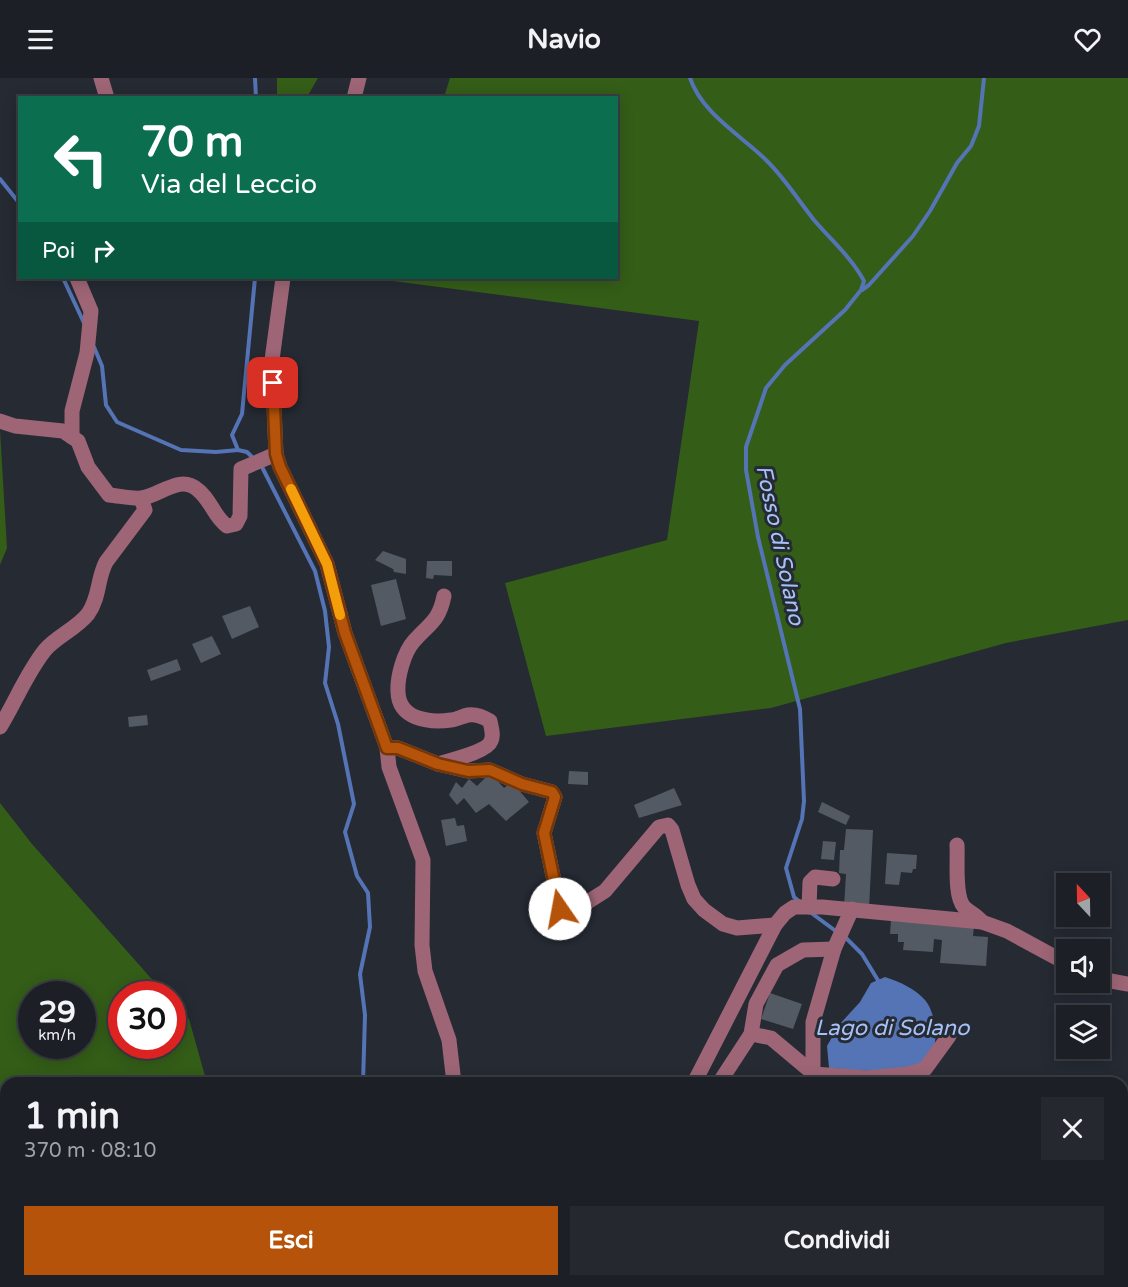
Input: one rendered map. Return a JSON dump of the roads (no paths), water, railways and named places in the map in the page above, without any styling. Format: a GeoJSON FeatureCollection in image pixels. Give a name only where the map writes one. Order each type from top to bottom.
{"type":"FeatureCollection","features":[{"type":"Feature","properties":{"kind":"street"},"geometry":{"type":"LineString","coordinates":[[101,78],[106,96]]}},
{"type":"Feature","properties":{"kind":"street"},"geometry":{"type":"LineString","coordinates":[[354,96],[359,78]]}},
{"type":"Feature","properties":{"kind":"street"},"geometry":{"type":"LineString","coordinates":[[72,437],[72,411],[87,354],[91,311],[77,279]]}},
{"type":"Feature","properties":{"kind":"street"},"geometry":{"type":"LineString","coordinates":[[283,279],[272,360],[270,457],[280,467],[327,564],[345,633],[387,748],[389,767],[423,860],[422,945],[425,971],[448,1040],[453,1077]]}},
{"type":"Feature","properties":{"kind":"street"},"geometry":{"type":"LineString","coordinates":[[0,421],[15,426],[63,431],[78,441],[88,467],[109,495],[141,498],[178,484],[189,484],[198,489],[210,503],[220,521],[227,526],[236,524],[240,516],[241,469],[270,457]]}},
{"type":"Feature","properties":{"kind":"street"},"geometry":{"type":"LineString","coordinates":[[0,727],[27,675],[47,648],[88,614],[98,595],[102,570],[106,561],[145,510],[141,498]]}},
{"type":"Feature","properties":{"kind":"street"},"geometry":{"type":"LineString","coordinates":[[438,764],[486,748],[491,742],[493,732],[490,722],[481,716],[469,715],[450,720],[412,718],[404,711],[398,697],[397,679],[413,642],[430,627],[441,613],[444,596]]}},
{"type":"Feature","properties":{"kind":"street"},"geometry":{"type":"LineString","coordinates":[[387,748],[398,748],[438,764],[468,771],[490,770],[522,784],[552,792],[555,797],[544,833],[560,909],[575,910],[604,891],[659,827],[668,825],[672,830],[694,899],[704,910],[723,924],[737,928],[775,925]]}},
{"type":"Feature","properties":{"kind":"street"},"geometry":{"type":"LineString","coordinates":[[957,846],[958,896],[964,908],[976,914],[982,922]]}},
{"type":"Feature","properties":{"kind":"street"},"geometry":{"type":"LineString","coordinates":[[809,907],[810,882],[815,877],[833,879]]}},
{"type":"Feature","properties":{"kind":"street"},"geometry":{"type":"LineString","coordinates":[[697,1077],[775,925],[785,913],[794,907],[852,909],[982,922],[1007,931],[1056,958]]}},
{"type":"Feature","properties":{"kind":"street"},"geometry":{"type":"LineString","coordinates":[[813,1077],[813,1022],[834,949],[852,909]]}},
{"type":"Feature","properties":{"kind":"street"},"geometry":{"type":"LineString","coordinates":[[723,1077],[751,1034],[756,1004],[777,965],[803,950],[834,949]]}},
{"type":"Feature","properties":{"kind":"street"},"geometry":{"type":"LineString","coordinates":[[1110,981],[1128,984]]}},
{"type":"Feature","properties":{"kind":"street"},"geometry":{"type":"LineString","coordinates":[[751,1034],[771,1038],[812,1077]]}},
{"type":"Feature","properties":{"kind":"street"},"geometry":{"type":"LineString","coordinates":[[878,1077],[909,1074],[926,1069],[949,1036]]}},
{"type":"Feature","properties":{"kind":"water","name":"Lago di Solano"},"geometry":{"type":"Polygon","coordinates":[[[885,977],[911,989],[929,1006],[936,1033],[933,1051],[922,1063],[899,1070],[864,1071],[829,1068],[827,1046],[839,1025],[860,1002],[871,983],[885,977]]]}},
{"type":"Feature","properties":{"kind":"waterway"},"geometry":{"type":"LineString","coordinates":[[255,78],[256,96]]}},
{"type":"Feature","properties":{"kind":"waterway","name":"Fosso di Solano"},"geometry":{"type":"LineString","coordinates":[[690,78],[703,102],[772,166],[864,281],[861,290],[845,310],[785,365],[766,388],[746,447],[746,470],[758,537],[800,709],[804,801],[802,819],[786,868],[794,897],[800,902]]}},
{"type":"Feature","properties":{"kind":"waterway"},"geometry":{"type":"LineString","coordinates":[[862,290],[913,236],[957,163],[971,146],[979,126],[984,78]]}},
{"type":"Feature","properties":{"kind":"waterway"},"geometry":{"type":"LineString","coordinates":[[0,179],[18,202]]}},
{"type":"Feature","properties":{"kind":"waterway"},"geometry":{"type":"LineString","coordinates":[[63,279],[84,323]]}},
{"type":"Feature","properties":{"kind":"waterway"},"geometry":{"type":"LineString","coordinates":[[253,458],[247,452],[238,450],[232,435],[242,414],[255,279]]}},
{"type":"Feature","properties":{"kind":"waterway"},"geometry":{"type":"LineString","coordinates":[[94,347],[102,366],[106,405],[117,422],[181,450],[216,452],[238,450]]}},
{"type":"Feature","properties":{"kind":"waterway"},"geometry":{"type":"LineString","coordinates":[[261,465],[315,571],[325,611],[329,647],[325,683],[338,724],[354,804],[345,832],[357,876],[368,893],[370,927],[360,974],[365,1015],[363,1077]]}},
{"type":"Feature","properties":{"kind":"waterway","name":"Fosso di Solano"},"geometry":{"type":"LineString","coordinates":[[810,912],[837,932]]}},
{"type":"Feature","properties":{"kind":"waterway","name":"Fosso di Solano"},"geometry":{"type":"LineString","coordinates":[[844,936],[862,954],[879,982]]}}]}
